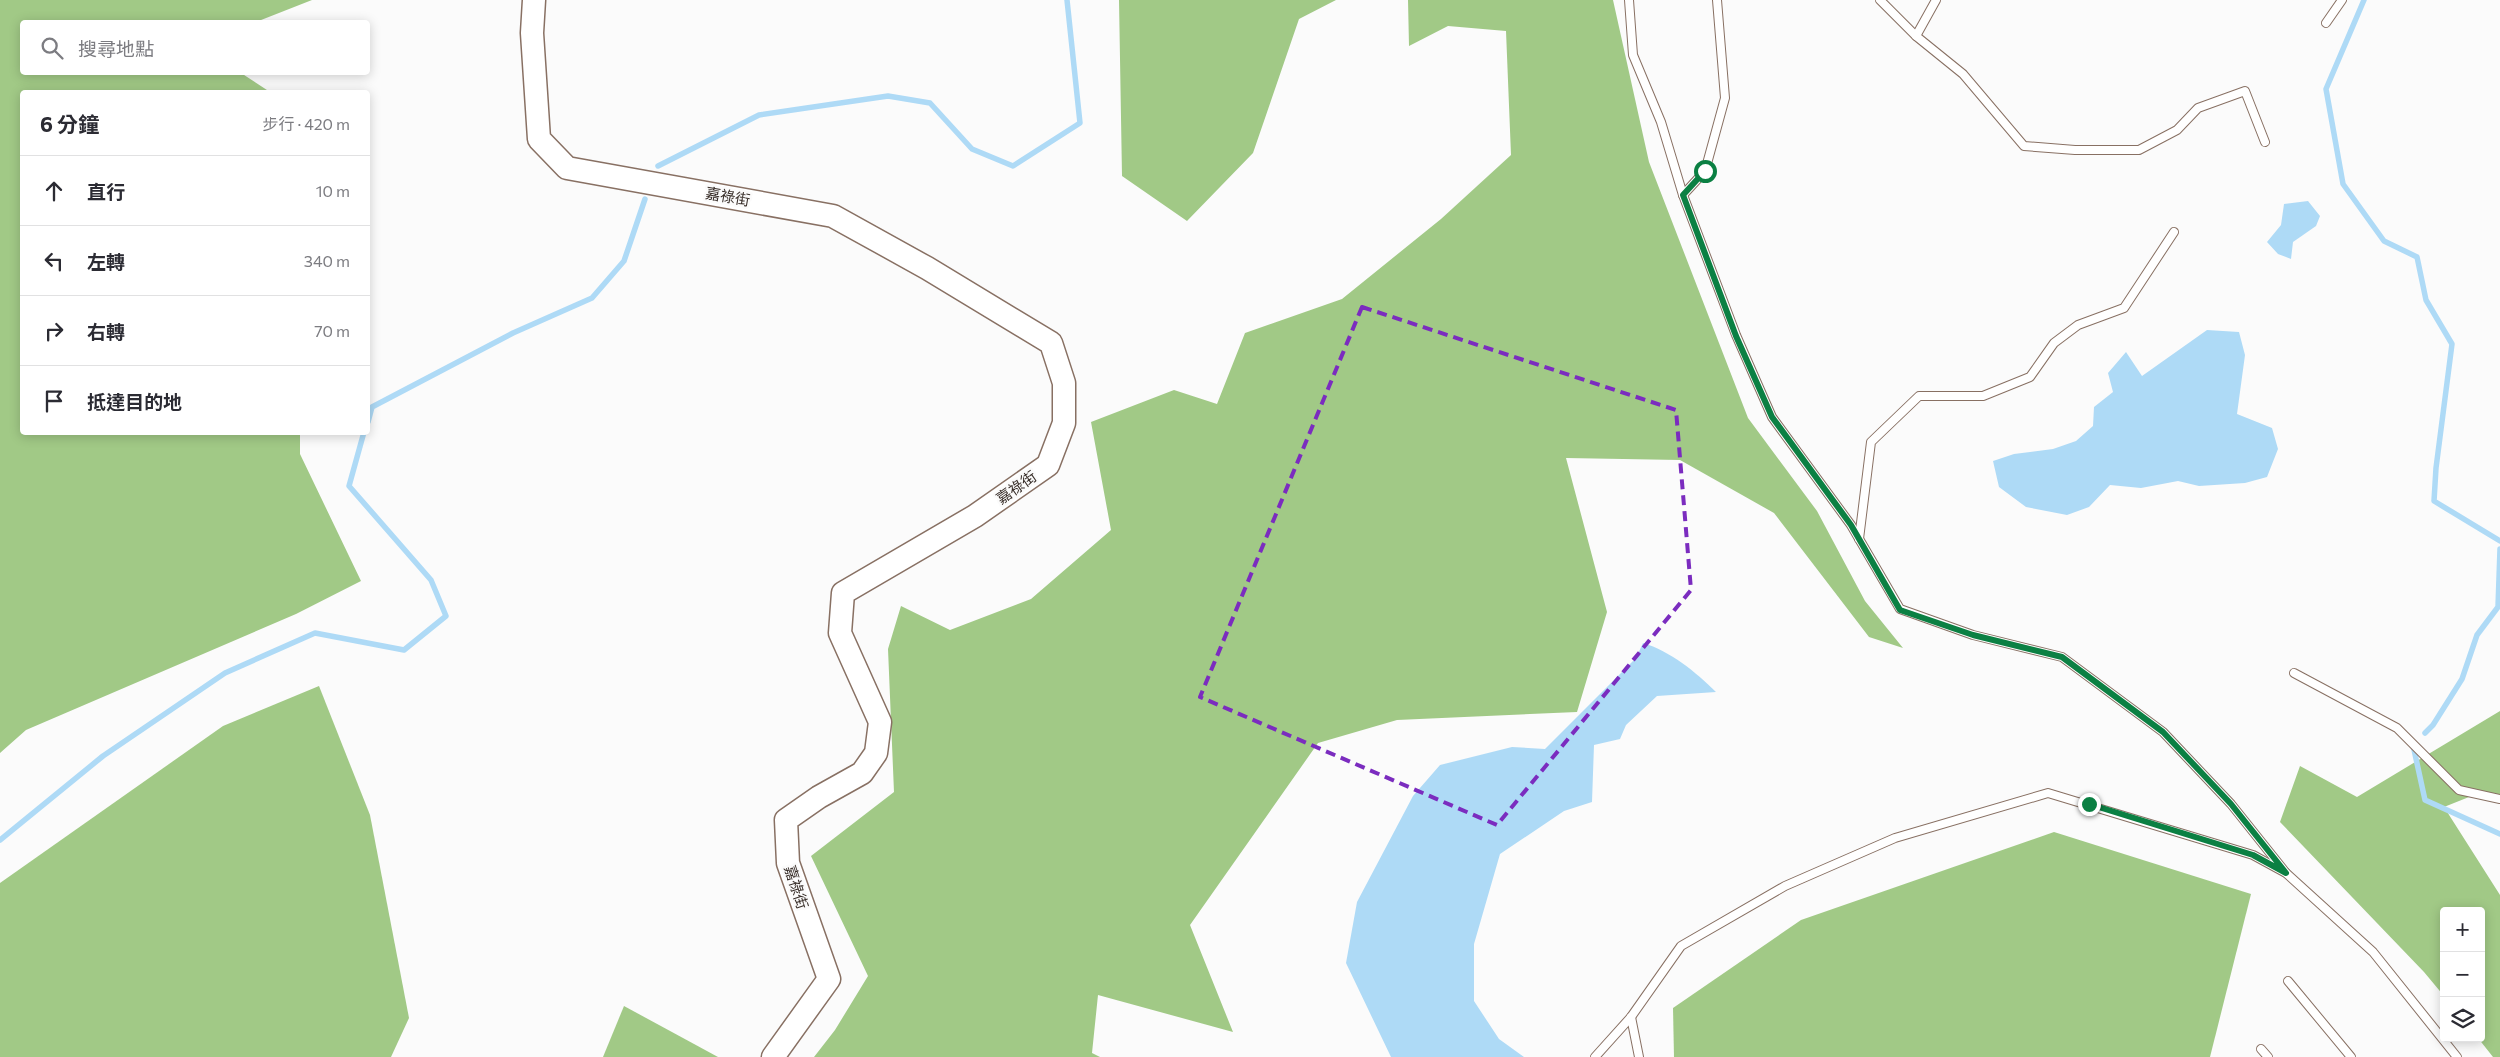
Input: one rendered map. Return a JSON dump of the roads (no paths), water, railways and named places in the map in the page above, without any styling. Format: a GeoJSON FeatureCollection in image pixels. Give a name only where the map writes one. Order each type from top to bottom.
{"type":"FeatureCollection","features":[{"type":"Feature","properties":{"kind":"street","name":"嘉祿街"},"geometry":{"type":"LineString","coordinates":[[534,0],[532,33],[539,139],[567,168],[833,216],[935,272],[1051,343],[1064,382],[1064,423],[1048,465],[975,516],[843,593],[840,633],[880,722],[876,753],[862,774],[820,797],[786,820],[788,863],[829,979],[773,1057]]}},
{"type":"Feature","properties":{"kind":"lane"},"geometry":{"type":"LineString","coordinates":[[1629,0],[1633,55],[1661,122],[1683,195],[1736,336],[1772,417],[1851,525],[1900,610],[1973,635],[2062,657],[2163,732],[2231,804],[2286,873],[2373,952],[2457,1057]]}},
{"type":"Feature","properties":{"kind":"lane"},"geometry":{"type":"LineString","coordinates":[[1683,195],[1705,171],[1725,98],[1717,0]]}},
{"type":"Feature","properties":{"kind":"lane"},"geometry":{"type":"LineString","coordinates":[[1880,0],[1916,36],[1963,74],[2024,146],[2075,150],[2139,150],[2177,130],[2198,108],[2245,90],[2265,142]]}},
{"type":"Feature","properties":{"kind":"lane"},"geometry":{"type":"LineString","coordinates":[[1916,36],[1936,0]]}},
{"type":"Feature","properties":{"kind":"lane"},"geometry":{"type":"LineString","coordinates":[[2326,23],[2342,0]]}},
{"type":"Feature","properties":{"kind":"lane"},"geometry":{"type":"LineString","coordinates":[[1859,539],[1871,442],[1919,396],[1983,396],[2030,377],[2054,342],[2078,325],[2124,308],[2174,232]]}},
{"type":"Feature","properties":{"kind":"lane"},"geometry":{"type":"LineString","coordinates":[[2294,673],[2397,728],[2459,790],[2500,799]]}},
{"type":"Feature","properties":{"kind":"lane"},"geometry":{"type":"LineString","coordinates":[[1595,1057],[1630,1017],[1681,946],[1785,886],[1895,838],[2048,793],[2253,855],[2286,873]]}},
{"type":"Feature","properties":{"kind":"lane"},"geometry":{"type":"LineString","coordinates":[[2288,981],[2351,1057]]}},
{"type":"Feature","properties":{"kind":"lane"},"geometry":{"type":"LineString","coordinates":[[1630,1017],[1639,1057]]}},
{"type":"Feature","properties":{"kind":"lane"},"geometry":{"type":"LineString","coordinates":[[2261,1049],[2268,1057]]}},
{"type":"Feature","properties":{"kind":"water"},"geometry":{"type":"Polygon","coordinates":[[[2308,201],[2320,216],[2316,226],[2293,242],[2291,259],[2278,254],[2267,242],[2281,225],[2284,204],[2308,201]]]}},
{"type":"Feature","properties":{"kind":"water"},"geometry":{"type":"Polygon","coordinates":[[[2207,330],[2239,332],[2245,355],[2237,414],[2272,428],[2278,449],[2267,477],[2245,483],[2199,486],[2178,481],[2141,488],[2110,485],[2089,507],[2067,515],[2026,507],[1999,487],[1993,461],[2014,454],[2053,449],[2076,441],[2093,426],[2094,407],[2113,392],[2108,373],[2126,352],[2142,376],[2207,330]]]}},
{"type":"Feature","properties":{"kind":"water"},"geometry":{"type":"Polygon","coordinates":[[[1643,643],[1663,651],[1682,663],[1716,692],[1657,696],[1626,725],[1620,739],[1594,745],[1592,802],[1564,811],[1500,854],[1474,944],[1474,1001],[1499,1039],[1524,1057],[1391,1057],[1346,963],[1357,902],[1413,796],[1440,765],[1512,747],[1545,749],[1636,658],[1643,643]]]}},
{"type":"Feature","properties":{"kind":"waterway"},"geometry":{"type":"LineString","coordinates":[[658,166],[759,115],[888,96],[930,103],[972,149],[1013,166],[1080,123],[1067,0]]}},
{"type":"Feature","properties":{"kind":"waterway"},"geometry":{"type":"LineString","coordinates":[[2364,0],[2326,89],[2343,184],[2384,241],[2417,257],[2426,300],[2452,344],[2436,468],[2434,501],[2500,541]]}},
{"type":"Feature","properties":{"kind":"waterway"},"geometry":{"type":"LineString","coordinates":[[370,414],[372,407],[513,333],[592,298],[624,261],[645,199]]}},
{"type":"Feature","properties":{"kind":"waterway"},"geometry":{"type":"LineString","coordinates":[[0,840],[103,756],[225,673],[315,633],[404,650],[446,616],[431,580],[349,486],[363,435]]}},
{"type":"Feature","properties":{"kind":"waterway"},"geometry":{"type":"LineString","coordinates":[[2425,733],[2433,725],[2462,679],[2477,635],[2498,607],[2500,549]]}},
{"type":"Feature","properties":{"kind":"waterway"},"geometry":{"type":"LineString","coordinates":[[2413,745],[2425,800],[2500,834]]}}]}
